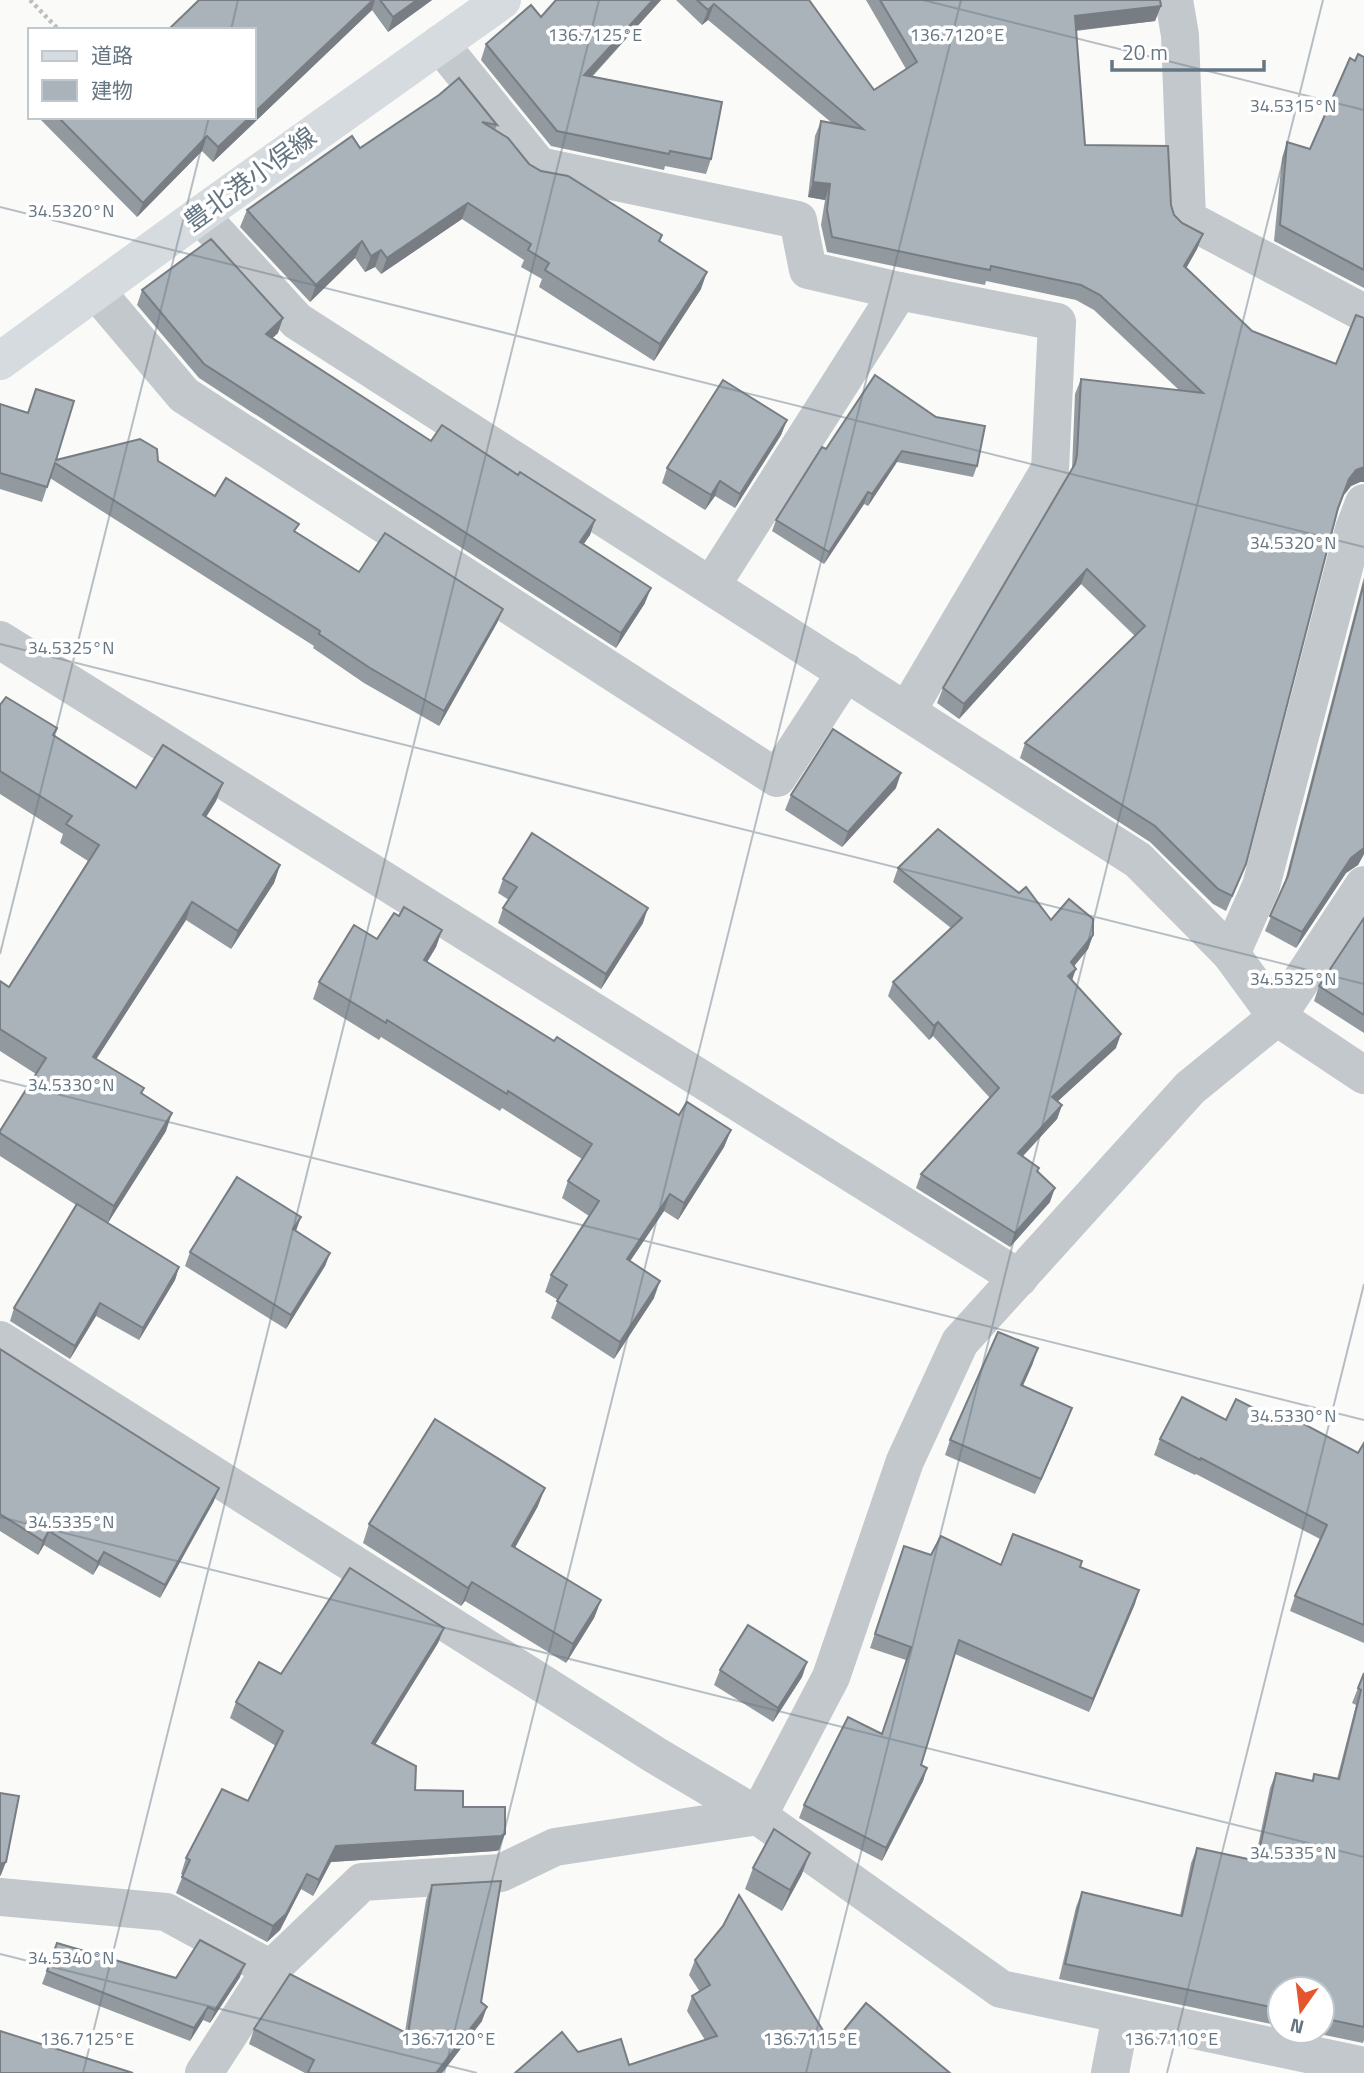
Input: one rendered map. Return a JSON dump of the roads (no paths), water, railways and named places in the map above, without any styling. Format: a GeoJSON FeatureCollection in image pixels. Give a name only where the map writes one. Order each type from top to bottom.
{"type":"FeatureCollection","features":[{"type":"Feature","properties":{"kind":"main road","name":"豊北港小俣線"},"geometry":{"type":"LineString","coordinates":[[0,361],[502,0]]}},
{"type":"Feature","properties":{"kind":"street"},"geometry":{"type":"LineString","coordinates":[[1174,0],[1180,35],[1187,219],[1364,313]]}},
{"type":"Feature","properties":{"kind":"street"},"geometry":{"type":"LineString","coordinates":[[440,44],[539,166],[798,220],[808,270],[899,291],[1057,321],[1050,468],[906,711]]}},
{"type":"Feature","properties":{"kind":"street"},"geometry":{"type":"LineString","coordinates":[[200,215],[298,321],[1138,860],[1231,954],[1277,1017],[1364,1075]]}},
{"type":"Feature","properties":{"kind":"street"},"geometry":{"type":"LineString","coordinates":[[96,291],[184,395],[777,778],[846,672]]}},
{"type":"Feature","properties":{"kind":"street"},"geometry":{"type":"LineString","coordinates":[[711,586],[899,291]]}},
{"type":"Feature","properties":{"kind":"street"},"geometry":{"type":"LineString","coordinates":[[1231,954],[1261,886],[1354,529],[1364,503]]}},
{"type":"Feature","properties":{"kind":"street"},"geometry":{"type":"LineString","coordinates":[[0,640],[1018,1278]]}},
{"type":"Feature","properties":{"kind":"street"},"geometry":{"type":"LineString","coordinates":[[758,1816],[831,1677],[905,1461],[960,1342],[1190,1088],[1277,1017],[1364,885]]}},
{"type":"Feature","properties":{"kind":"street"},"geometry":{"type":"LineString","coordinates":[[0,1340],[655,1755],[758,1816],[1001,1989],[1364,2066]]}},
{"type":"Feature","properties":{"kind":"street"},"geometry":{"type":"LineString","coordinates":[[204,2073],[271,1969],[362,1882],[501,1873],[555,1847],[758,1816]]}},
{"type":"Feature","properties":{"kind":"street"},"geometry":{"type":"LineString","coordinates":[[0,1897],[166,1912],[271,1969]]}},
{"type":"Feature","properties":{"kind":"street"},"geometry":{"type":"LineString","coordinates":[[1110,2073],[1121,2015]]}}]}
